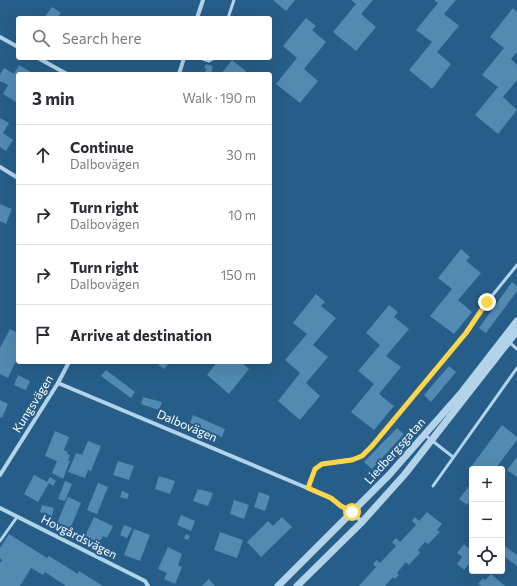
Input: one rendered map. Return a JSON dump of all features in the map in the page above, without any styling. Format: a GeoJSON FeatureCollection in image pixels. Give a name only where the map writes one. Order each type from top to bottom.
{"type":"FeatureCollection","features":[{"type":"Feature","properties":{"kind":"street"},"geometry":{"type":"LineString","coordinates":[[199,16],[203,0]]}},
{"type":"Feature","properties":{"kind":"street"},"geometry":{"type":"LineString","coordinates":[[0,37],[16,46]]}},
{"type":"Feature","properties":{"kind":"street"},"geometry":{"type":"LineString","coordinates":[[42,60],[63,72]]}},
{"type":"Feature","properties":{"kind":"street"},"geometry":{"type":"LineString","coordinates":[[180,72],[183,60]]}},
{"type":"Feature","properties":{"kind":"street"},"geometry":{"type":"LineString","coordinates":[[0,168],[16,177]]}},
{"type":"Feature","properties":{"kind":"street","name":"Liedbergsgatan"},"geometry":{"type":"LineString","coordinates":[[278,586],[389,475],[462,392],[517,321]]}},
{"type":"Feature","properties":{"kind":"street","name":"Liedbergsgatan"},"geometry":{"type":"LineString","coordinates":[[296,586],[362,522],[405,474],[517,331]]}},
{"type":"Feature","properties":{"kind":"street","name":"Kungsvägen"},"geometry":{"type":"LineString","coordinates":[[0,475],[58,383],[68,364]]}},
{"type":"Feature","properties":{"kind":"street","name":"Dalbovägen"},"geometry":{"type":"LineString","coordinates":[[58,383],[331,498],[352,512],[362,522]]}},
{"type":"Feature","properties":{"kind":"street","name":"Hovgårdsvägen"},"geometry":{"type":"LineString","coordinates":[[0,508],[145,582],[148,586]]}},
{"type":"Feature","properties":{"kind":"lane"},"geometry":{"type":"LineString","coordinates":[[229,16],[234,0]]}},
{"type":"Feature","properties":{"kind":"lane"},"geometry":{"type":"LineString","coordinates":[[308,488],[315,469],[322,464],[352,460],[362,456],[372,446],[466,333],[487,302],[517,265]]}},
{"type":"Feature","properties":{"kind":"lane"},"geometry":{"type":"LineString","coordinates":[[509,342],[517,349]]}},
{"type":"Feature","properties":{"kind":"lane"},"geometry":{"type":"LineString","coordinates":[[433,486],[517,368]]}},
{"type":"Feature","properties":{"kind":"lane"},"geometry":{"type":"LineString","coordinates":[[424,435],[453,457]]}},
{"type":"Feature","properties":{"kind":"lane"},"geometry":{"type":"LineString","coordinates":[[0,541],[17,517]]}},
{"type":"Feature","properties":{"kind":"building"},"geometry":{"type":"Polygon","coordinates":[[[273,0],[295,0],[286,11],[273,0]]]}},
{"type":"Feature","properties":{"kind":"building"},"geometry":{"type":"Polygon","coordinates":[[[351,0],[373,0],[361,14],[376,27],[356,51],[333,32],[356,4],[351,0]]]}},
{"type":"Feature","properties":{"kind":"building"},"geometry":{"type":"Polygon","coordinates":[[[434,0],[456,0],[444,14],[459,26],[437,52],[451,64],[432,89],[409,70],[432,42],[416,30],[438,3],[434,0]]]}},
{"type":"Feature","properties":{"kind":"building"},"geometry":{"type":"Polygon","coordinates":[[[52,7],[61,13],[59,16],[45,16],[52,7]]]}},
{"type":"Feature","properties":{"kind":"building"},"geometry":{"type":"Polygon","coordinates":[[[513,8],[517,12],[517,52],[511,59],[517,65],[517,80],[503,97],[517,110],[498,134],[475,115],[498,87],[482,75],[504,48],[490,37],[513,8]]]}},
{"type":"Feature","properties":{"kind":"building"},"geometry":{"type":"Polygon","coordinates":[[[306,18],[316,26],[312,30],[326,42],[304,69],[318,81],[300,103],[276,84],[297,58],[283,46],[306,18]]]}},
{"type":"Feature","properties":{"kind":"building"},"geometry":{"type":"Polygon","coordinates":[[[232,60],[246,71],[245,72],[223,72],[232,60]]]}},
{"type":"Feature","properties":{"kind":"building"},"geometry":{"type":"Polygon","coordinates":[[[206,64],[213,66],[212,72],[205,72],[207,69],[204,68],[206,64]]]}},
{"type":"Feature","properties":{"kind":"building"},"geometry":{"type":"Polygon","coordinates":[[[19,65],[31,72],[16,72],[16,102],[3,94],[8,85],[0,81],[0,75],[4,68],[14,74],[19,65]]]}},
{"type":"Feature","properties":{"kind":"building"},"geometry":{"type":"Polygon","coordinates":[[[0,118],[9,123],[3,133],[13,140],[6,151],[0,147],[0,118]]]}},
{"type":"Feature","properties":{"kind":"building"},"geometry":{"type":"Polygon","coordinates":[[[0,204],[12,209],[6,224],[0,221],[0,204]]]}},
{"type":"Feature","properties":{"kind":"building"},"geometry":{"type":"Polygon","coordinates":[[[461,249],[470,257],[466,261],[481,273],[458,300],[472,312],[454,334],[430,316],[452,289],[438,278],[461,249]]]}},
{"type":"Feature","properties":{"kind":"building"},"geometry":{"type":"Polygon","coordinates":[[[512,282],[517,286],[517,291],[486,333],[479,328],[512,282]]]}},
{"type":"Feature","properties":{"kind":"building"},"geometry":{"type":"Polygon","coordinates":[[[316,294],[325,302],[321,306],[336,318],[313,345],[328,357],[306,383],[320,396],[300,420],[278,401],[300,373],[285,360],[307,334],[293,323],[316,294]]]}},
{"type":"Feature","properties":{"kind":"building"},"geometry":{"type":"Polygon","coordinates":[[[389,305],[398,312],[394,317],[409,329],[386,356],[401,367],[379,394],[394,406],[374,430],[351,412],[374,384],[358,371],[380,345],[366,333],[389,305]]]}},
{"type":"Feature","properties":{"kind":"building"},"geometry":{"type":"Polygon","coordinates":[[[10,329],[16,332],[16,361],[8,378],[0,374],[0,348],[10,329]]]}},
{"type":"Feature","properties":{"kind":"building"},"geometry":{"type":"Polygon","coordinates":[[[158,364],[168,364],[164,369],[158,364]]]}},
{"type":"Feature","properties":{"kind":"building"},"geometry":{"type":"Polygon","coordinates":[[[215,364],[243,364],[249,369],[229,394],[207,375],[215,364]]]}},
{"type":"Feature","properties":{"kind":"building"},"geometry":{"type":"Polygon","coordinates":[[[449,366],[456,372],[431,402],[424,395],[449,366]]]}},
{"type":"Feature","properties":{"kind":"building"},"geometry":{"type":"Polygon","coordinates":[[[106,370],[135,392],[131,398],[101,376],[106,370]]]}},
{"type":"Feature","properties":{"kind":"building"},"geometry":{"type":"Polygon","coordinates":[[[18,375],[30,381],[26,390],[14,385],[18,375]]]}},
{"type":"Feature","properties":{"kind":"building"},"geometry":{"type":"Polygon","coordinates":[[[143,397],[162,402],[159,410],[141,404],[143,397]]]}},
{"type":"Feature","properties":{"kind":"building"},"geometry":{"type":"Polygon","coordinates":[[[0,400],[8,404],[2,418],[0,417],[0,400]]]}},
{"type":"Feature","properties":{"kind":"building"},"geometry":{"type":"Polygon","coordinates":[[[193,415],[225,429],[222,437],[190,423],[193,415]]]}},
{"type":"Feature","properties":{"kind":"building"},"geometry":{"type":"Polygon","coordinates":[[[502,425],[517,437],[517,440],[497,466],[472,466],[502,425]]]}},
{"type":"Feature","properties":{"kind":"building"},"geometry":{"type":"Polygon","coordinates":[[[397,428],[404,434],[372,469],[364,462],[397,428]]]}},
{"type":"Feature","properties":{"kind":"building"},"geometry":{"type":"Polygon","coordinates":[[[55,431],[69,437],[64,450],[70,455],[68,461],[70,461],[63,479],[52,473],[57,461],[45,456],[55,431]]]}},
{"type":"Feature","properties":{"kind":"building"},"geometry":{"type":"Polygon","coordinates":[[[88,441],[101,446],[91,471],[88,470],[85,478],[68,472],[76,453],[82,455],[88,441]]]}},
{"type":"Feature","properties":{"kind":"building"},"geometry":{"type":"Polygon","coordinates":[[[517,457],[517,477],[507,470],[517,457]]]}},
{"type":"Feature","properties":{"kind":"building"},"geometry":{"type":"Polygon","coordinates":[[[118,461],[134,466],[129,480],[113,475],[118,461]]]}},
{"type":"Feature","properties":{"kind":"building"},"geometry":{"type":"Polygon","coordinates":[[[34,475],[47,482],[50,477],[56,481],[53,486],[49,483],[38,502],[24,494],[34,475]]]}},
{"type":"Feature","properties":{"kind":"building"},"geometry":{"type":"Polygon","coordinates":[[[159,476],[175,481],[170,494],[155,489],[159,476]]]}},
{"type":"Feature","properties":{"kind":"building"},"geometry":{"type":"Polygon","coordinates":[[[65,481],[72,484],[65,501],[58,499],[65,481]]]}},
{"type":"Feature","properties":{"kind":"building"},"geometry":{"type":"Polygon","coordinates":[[[98,483],[108,487],[97,514],[87,510],[98,483]]]}},
{"type":"Feature","properties":{"kind":"building"},"geometry":{"type":"Polygon","coordinates":[[[469,486],[469,503],[467,505],[459,499],[469,486]]]}},
{"type":"Feature","properties":{"kind":"building"},"geometry":{"type":"Polygon","coordinates":[[[198,489],[213,493],[208,506],[193,501],[198,489]]]}},
{"type":"Feature","properties":{"kind":"building"},"geometry":{"type":"Polygon","coordinates":[[[122,491],[129,494],[127,499],[120,497],[122,491]]]}},
{"type":"Feature","properties":{"kind":"building"},"geometry":{"type":"Polygon","coordinates":[[[259,492],[270,496],[265,511],[254,507],[259,492]]]}},
{"type":"Feature","properties":{"kind":"building"},"geometry":{"type":"Polygon","coordinates":[[[68,497],[81,503],[70,529],[57,523],[68,497]]]}},
{"type":"Feature","properties":{"kind":"building"},"geometry":{"type":"Polygon","coordinates":[[[234,500],[249,505],[244,519],[230,514],[234,500]]]}},
{"type":"Feature","properties":{"kind":"building"},"geometry":{"type":"Polygon","coordinates":[[[42,505],[54,508],[52,516],[40,512],[42,505]]]}},
{"type":"Feature","properties":{"kind":"building"},"geometry":{"type":"Polygon","coordinates":[[[427,512],[442,524],[437,530],[440,532],[428,544],[425,542],[418,550],[420,553],[409,565],[406,562],[397,573],[399,575],[395,579],[393,577],[385,586],[359,586],[376,567],[373,564],[377,560],[380,563],[396,546],[392,542],[396,538],[400,542],[416,525],[412,521],[415,517],[419,521],[427,512]]]}},
{"type":"Feature","properties":{"kind":"building"},"geometry":{"type":"Polygon","coordinates":[[[181,515],[195,521],[191,531],[177,525],[181,515]]]}},
{"type":"Feature","properties":{"kind":"building"},"geometry":{"type":"Polygon","coordinates":[[[94,517],[113,526],[107,538],[103,536],[99,543],[85,536],[94,517]]]}},
{"type":"Feature","properties":{"kind":"building"},"geometry":{"type":"Polygon","coordinates":[[[282,517],[292,527],[261,557],[247,542],[268,521],[273,526],[282,517]]]}},
{"type":"Feature","properties":{"kind":"building"},"geometry":{"type":"Polygon","coordinates":[[[124,525],[132,528],[127,538],[120,535],[124,525]]]}},
{"type":"Feature","properties":{"kind":"building"},"geometry":{"type":"Polygon","coordinates":[[[134,529],[150,535],[140,561],[124,555],[134,529]]]}},
{"type":"Feature","properties":{"kind":"building"},"geometry":{"type":"Polygon","coordinates":[[[220,532],[243,540],[237,558],[214,550],[220,532]]]}},
{"type":"Feature","properties":{"kind":"building"},"geometry":{"type":"Polygon","coordinates":[[[9,534],[47,558],[49,556],[78,574],[79,571],[103,586],[66,586],[45,572],[43,575],[31,568],[20,586],[0,586],[0,563],[2,560],[0,558],[0,548],[9,534]]]}},
{"type":"Feature","properties":{"kind":"building"},"geometry":{"type":"Polygon","coordinates":[[[186,534],[190,536],[188,540],[184,538],[186,534]]]}},
{"type":"Feature","properties":{"kind":"building"},"geometry":{"type":"Polygon","coordinates":[[[464,544],[469,549],[469,564],[464,570],[457,564],[462,557],[457,553],[464,544]]]}},
{"type":"Feature","properties":{"kind":"building"},"geometry":{"type":"Polygon","coordinates":[[[505,546],[517,555],[517,566],[505,557],[505,546]]]}},
{"type":"Feature","properties":{"kind":"building"},"geometry":{"type":"Polygon","coordinates":[[[168,547],[182,554],[178,565],[182,567],[175,584],[164,579],[167,573],[158,569],[168,547]]]}},
{"type":"Feature","properties":{"kind":"building"},"geometry":{"type":"Polygon","coordinates":[[[491,574],[505,586],[481,586],[478,584],[483,578],[485,580],[491,574]]]}},
{"type":"Feature","properties":{"kind":"building"},"geometry":{"type":"Polygon","coordinates":[[[209,579],[215,586],[202,586],[209,579]]]}},
{"type":"Feature","properties":{"kind":"route"},"geometry":{"type":"LineString","coordinates":[[352,512],[331,498],[308,488],[315,469],[322,464],[352,460],[362,456],[392,424],[466,333],[487,302]]}}]}
